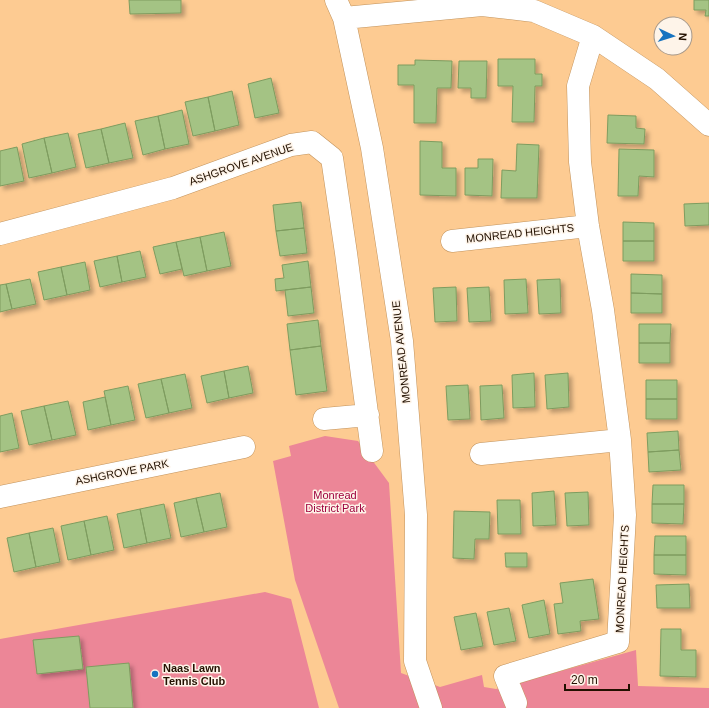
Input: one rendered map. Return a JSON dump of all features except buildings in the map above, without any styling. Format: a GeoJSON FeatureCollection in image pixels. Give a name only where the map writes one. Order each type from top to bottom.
{"type":"FeatureCollection","features":[{"type":"Feature","properties":{"kind":"street"},"geometry":{"type":"LineString","coordinates":[[340,9],[482,5],[534,11],[593,36],[656,79],[709,124]]}},
{"type":"Feature","properties":{"kind":"street","name":"MONREAD AVENUE"},"geometry":{"type":"LineString","coordinates":[[340,9],[372,148],[402,340],[416,515],[415,661],[431,708]]}},
{"type":"Feature","properties":{"kind":"street","name":"MONREAD HEIGHTS"},"geometry":{"type":"LineString","coordinates":[[516,703],[505,676],[618,642],[625,515],[620,440],[580,162],[578,86],[593,36]]}},
{"type":"Feature","properties":{"kind":"street","name":"ASHGROVE AVENUE"},"geometry":{"type":"LineString","coordinates":[[0,234],[173,188],[291,145],[312,142],[332,158],[372,451]]}},
{"type":"Feature","properties":{"kind":"street","name":"MONREAD HEIGHTS"},"geometry":{"type":"LineString","coordinates":[[452,240],[588,226]]}},
{"type":"Feature","properties":{"kind":"street"},"geometry":{"type":"LineString","coordinates":[[324,419],[368,415]]}},
{"type":"Feature","properties":{"kind":"street"},"geometry":{"type":"LineString","coordinates":[[482,454],[620,440]]}},
{"type":"Feature","properties":{"kind":"street","name":"ASHGROVE PARK"},"geometry":{"type":"LineString","coordinates":[[0,497],[244,447]]}},
{"type":"Feature","properties":{"kind":"green space","name":"Monread District Park"},"geometry":{"type":"Polygon","coordinates":[[[325,436],[358,441],[389,483],[401,673],[440,687],[482,675],[484,687],[496,689],[636,650],[638,686],[709,688],[709,708],[339,708],[295,580],[273,461],[291,456],[289,446],[325,436]]]}},
{"type":"Feature","properties":{"kind":"green space","name":"Naas Lawn Tennis Club"},"geometry":{"type":"Polygon","coordinates":[[[265,592],[291,599],[319,708],[0,708],[0,639],[265,592]]]}},
{"type":"Feature","properties":{"kind":"place","name":"Naas Lawn Tennis Club"},"geometry":{"type":"Point","coordinates":[155,674]}}]}
